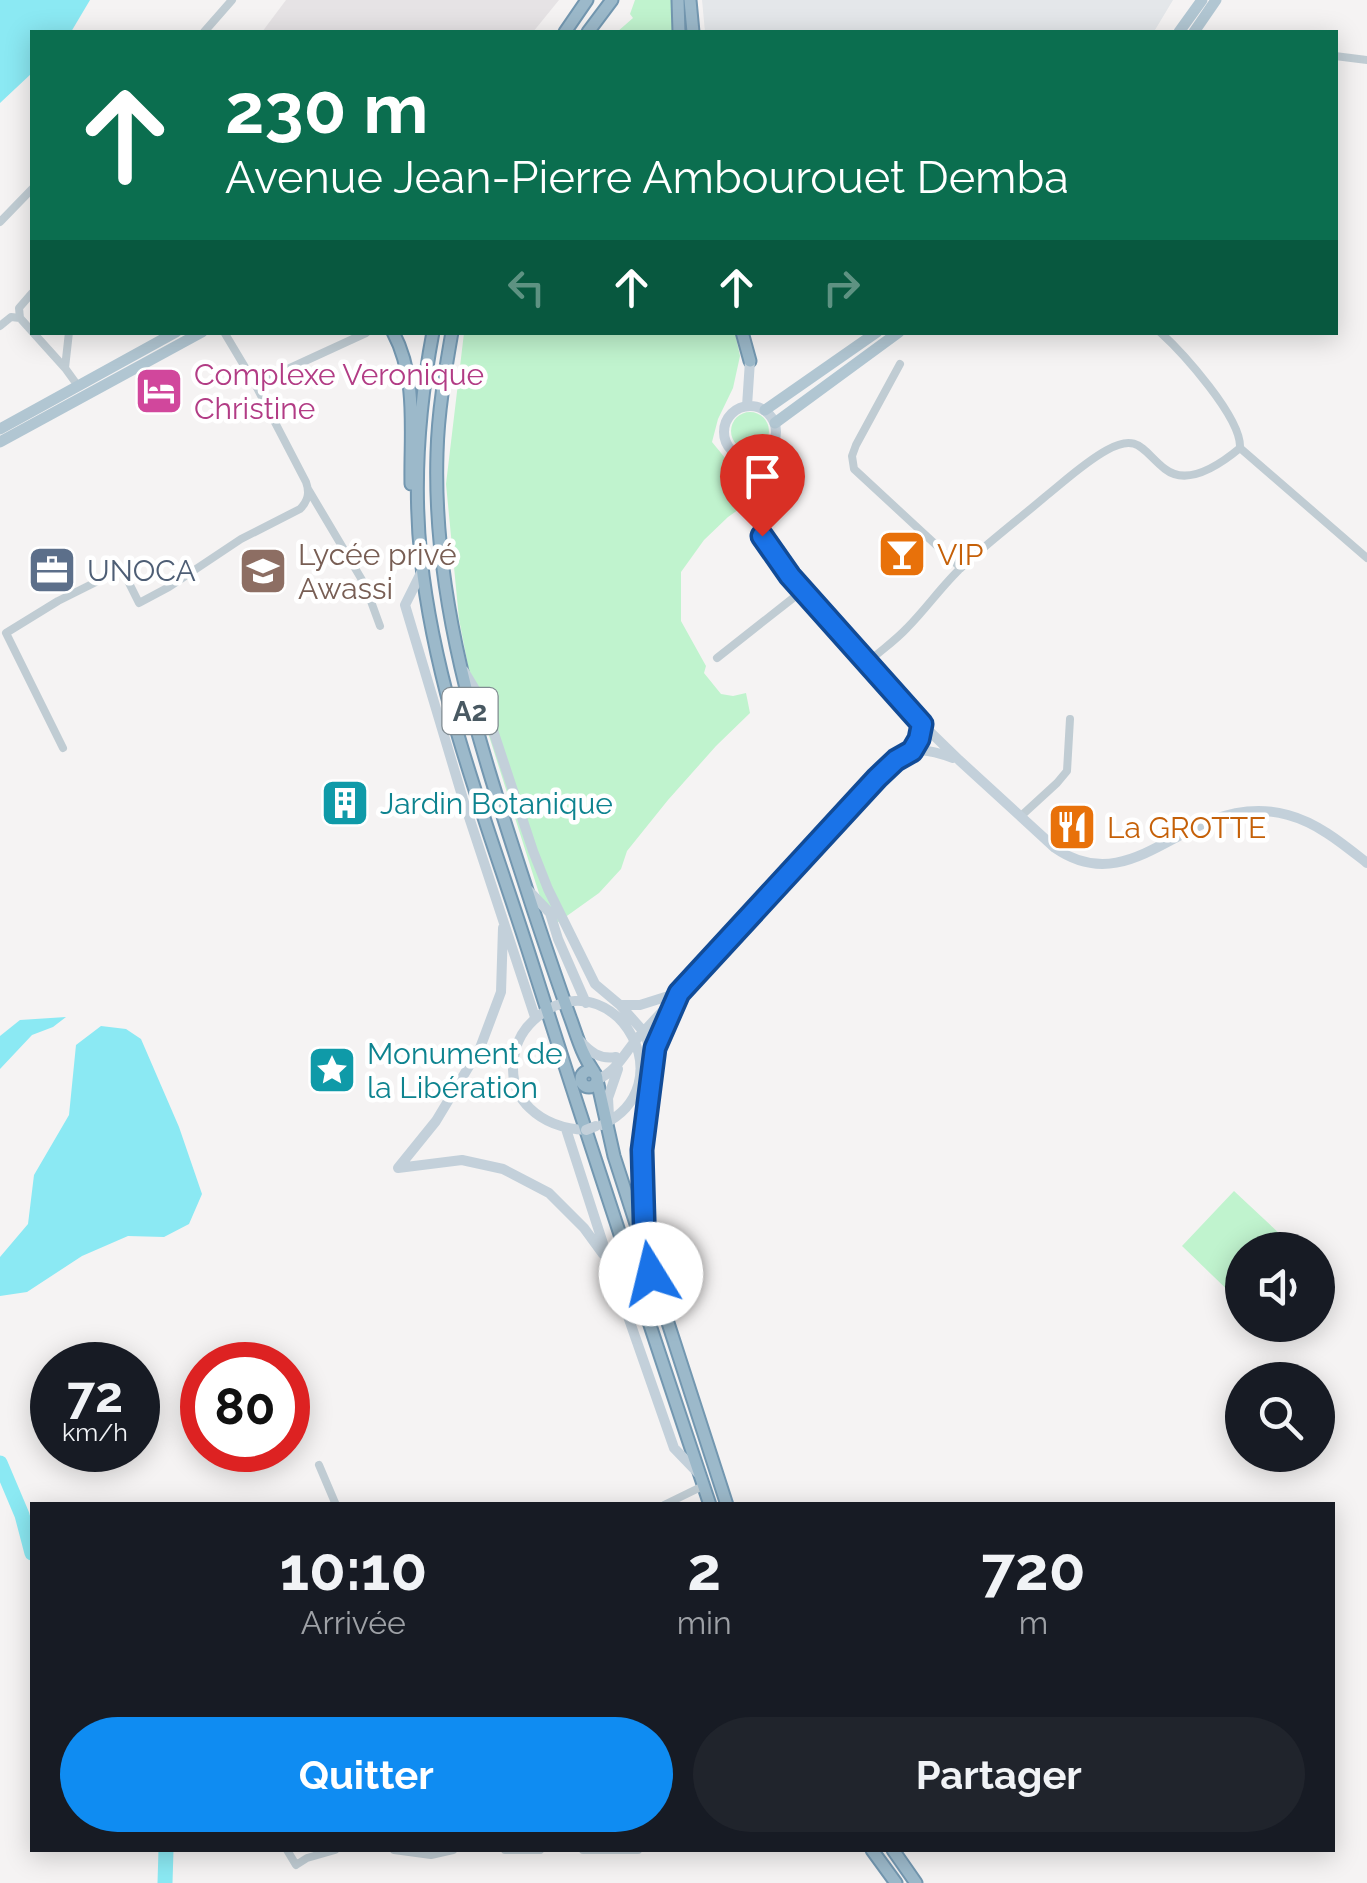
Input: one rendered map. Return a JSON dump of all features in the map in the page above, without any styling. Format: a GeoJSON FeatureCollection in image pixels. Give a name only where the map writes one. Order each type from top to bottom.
{"type":"FeatureCollection","features":[{"type":"Feature","properties":{"kind":"highway"},"geometry":{"type":"LineString","coordinates":[[566,30],[587,0]]}},
{"type":"Feature","properties":{"kind":"highway"},"geometry":{"type":"LineString","coordinates":[[590,30],[612,0]]}},
{"type":"Feature","properties":{"kind":"highway"},"geometry":{"type":"LineString","coordinates":[[678,0],[679,30]]}},
{"type":"Feature","properties":{"kind":"highway"},"geometry":{"type":"LineString","coordinates":[[690,0],[692,30]]}},
{"type":"Feature","properties":{"kind":"highway"},"geometry":{"type":"LineString","coordinates":[[559,30],[576,14]]}},
{"type":"Feature","properties":{"kind":"highway"},"geometry":{"type":"LineString","coordinates":[[395,335],[408,372],[412,498],[421,552]]}},
{"type":"Feature","properties":{"kind":"highway","name":"A2"},"geometry":{"type":"LineString","coordinates":[[432,335],[420,434],[418,506],[422,569],[444,686],[581,1112],[596,1127]]}},
{"type":"Feature","properties":{"kind":"highway","name":"A2"},"geometry":{"type":"LineString","coordinates":[[452,335],[438,422],[436,473],[443,572],[458,660],[480,745],[526,888],[577,1037],[596,1076]]}},
{"type":"Feature","properties":{"kind":"highway"},"geometry":{"type":"LineString","coordinates":[[743,335],[750,361]]}},
{"type":"Feature","properties":{"kind":"highway"},"geometry":{"type":"LineString","coordinates":[[750,335],[750,361]]}},
{"type":"Feature","properties":{"kind":"highway"},"geometry":{"type":"LineString","coordinates":[[549,1009],[581,1081],[588,1120],[628,1258]]}},
{"type":"Feature","properties":{"kind":"highway"},"geometry":{"type":"LineString","coordinates":[[581,1081],[587,1070],[596,1076],[596,1127],[628,1258],[709,1502]]}},
{"type":"Feature","properties":{"kind":"highway"},"geometry":{"type":"LineString","coordinates":[[596,1127],[614,1156],[726,1502]]}},
{"type":"Feature","properties":{"kind":"highway"},"geometry":{"type":"LineString","coordinates":[[873,1852],[896,1883]]}},
{"type":"Feature","properties":{"kind":"highway"},"geometry":{"type":"LineString","coordinates":[[893,1852],[916,1883]]}},
{"type":"Feature","properties":{"kind":"main road"},"geometry":{"type":"LineString","coordinates":[[1180,30],[1202,0]]}},
{"type":"Feature","properties":{"kind":"main road"},"geometry":{"type":"LineString","coordinates":[[1195,30],[1216,0]]}},
{"type":"Feature","properties":{"kind":"main road"},"geometry":{"type":"LineString","coordinates":[[0,429],[171,335]]}},
{"type":"Feature","properties":{"kind":"main road"},"geometry":{"type":"LineString","coordinates":[[0,442],[196,335]]}},
{"type":"Feature","properties":{"kind":"main road"},"geometry":{"type":"LineString","coordinates":[[765,410],[873,335]]}},
{"type":"Feature","properties":{"kind":"main road"},"geometry":{"type":"LineString","coordinates":[[774,422],[895,335]]}},
{"type":"Feature","properties":{"kind":"main road"},"geometry":{"type":"LineString","coordinates":[[746,406],[750,361]]}},
{"type":"Feature","properties":{"kind":"main road"},"geometry":{"type":"LineString","coordinates":[[746,406],[765,410],[776,431],[772,447],[759,457],[742,458],[730,449],[724,434],[727,418],[746,406]]}},
{"type":"Feature","properties":{"kind":"main road"},"geometry":{"type":"LineString","coordinates":[[750,458],[751,496],[757,524],[778,562],[922,724],[1071,859],[1112,864],[1139,856],[1214,819],[1245,812],[1272,812],[1324,830],[1367,863]]}},
{"type":"Feature","properties":{"kind":"main road"},"geometry":{"type":"LineString","coordinates":[[422,569],[405,605],[535,1017]]}},
{"type":"Feature","properties":{"kind":"main road"},"geometry":{"type":"LineString","coordinates":[[458,660],[485,706],[548,889],[595,984],[620,1005],[636,1040],[640,1052],[641,1074],[634,1095],[622,1112],[596,1127],[566,1129],[546,1122],[530,1109],[519,1092],[515,1052],[522,1033],[535,1017],[565,1004],[597,1005],[616,1015],[636,1040],[654,1060]]}},
{"type":"Feature","properties":{"kind":"main road"},"geometry":{"type":"LineString","coordinates":[[912,751],[922,724]]}},
{"type":"Feature","properties":{"kind":"main road"},"geometry":{"type":"LineString","coordinates":[[596,1076],[618,1060],[896,760],[912,751],[929,749],[958,760]]}},
{"type":"Feature","properties":{"kind":"main road"},"geometry":{"type":"LineString","coordinates":[[526,888],[550,913],[586,1003]]}},
{"type":"Feature","properties":{"kind":"main road"},"geometry":{"type":"LineString","coordinates":[[504,922],[501,992],[480,1048],[436,1121],[398,1168],[462,1160],[503,1169],[549,1193],[584,1228],[609,1262]]}},
{"type":"Feature","properties":{"kind":"main road"},"geometry":{"type":"LineString","coordinates":[[620,1005],[640,1005],[679,993]]}},
{"type":"Feature","properties":{"kind":"main road"},"geometry":{"type":"LineString","coordinates":[[645,1254],[642,1150],[655,1048],[679,993]]}},
{"type":"Feature","properties":{"kind":"main road"},"geometry":{"type":"LineString","coordinates":[[577,1037],[595,1055],[618,1060]]}},
{"type":"Feature","properties":{"kind":"main road"},"geometry":{"type":"LineString","coordinates":[[614,1156],[608,1098],[618,1060]]}},
{"type":"Feature","properties":{"kind":"main road"},"geometry":{"type":"LineString","coordinates":[[566,1129],[674,1448],[701,1480]]}},
{"type":"Feature","properties":{"kind":"street"},"geometry":{"type":"LineString","coordinates":[[206,30],[232,0]]}},
{"type":"Feature","properties":{"kind":"street"},"geometry":{"type":"LineString","coordinates":[[1338,56],[1367,60]]}},
{"type":"Feature","properties":{"kind":"street"},"geometry":{"type":"LineString","coordinates":[[0,222],[30,191]]}},
{"type":"Feature","properties":{"kind":"street"},"geometry":{"type":"LineString","coordinates":[[30,295],[19,308],[20,318],[30,329]]}},
{"type":"Feature","properties":{"kind":"street"},"geometry":{"type":"LineString","coordinates":[[0,326],[8,319],[20,318]]}},
{"type":"Feature","properties":{"kind":"street"},"geometry":{"type":"LineString","coordinates":[[35,335],[78,386]]}},
{"type":"Feature","properties":{"kind":"street"},"geometry":{"type":"LineString","coordinates":[[65,368],[69,335]]}},
{"type":"Feature","properties":{"kind":"street"},"geometry":{"type":"LineString","coordinates":[[226,335],[308,489],[365,585],[380,626]]}},
{"type":"Feature","properties":{"kind":"street"},"geometry":{"type":"LineString","coordinates":[[255,384],[362,335]]}},
{"type":"Feature","properties":{"kind":"street"},"geometry":{"type":"LineString","coordinates":[[1163,335],[1196,368],[1236,428],[1240,448],[1367,558]]}},
{"type":"Feature","properties":{"kind":"street"},"geometry":{"type":"LineString","coordinates":[[900,364],[856,445],[852,456],[854,469],[961,568]]}},
{"type":"Feature","properties":{"kind":"street"},"geometry":{"type":"LineString","coordinates":[[866,663],[904,632],[961,568],[1107,450],[1122,443],[1134,443],[1166,470],[1190,475],[1214,466],[1240,448]]}},
{"type":"Feature","properties":{"kind":"street"},"geometry":{"type":"LineString","coordinates":[[63,748],[5,632],[122,569],[139,603],[241,539],[300,509],[308,489]]}},
{"type":"Feature","properties":{"kind":"street"},"geometry":{"type":"LineString","coordinates":[[717,658],[802,591]]}},
{"type":"Feature","properties":{"kind":"street"},"geometry":{"type":"LineString","coordinates":[[1021,816],[1067,770],[1070,718]]}},
{"type":"Feature","properties":{"kind":"street"},"geometry":{"type":"LineString","coordinates":[[319,1464],[335,1502]]}},
{"type":"Feature","properties":{"kind":"street"},"geometry":{"type":"LineString","coordinates":[[668,1502],[701,1480]]}},
{"type":"Feature","properties":{"kind":"street"},"geometry":{"type":"LineString","coordinates":[[288,1852],[296,1865],[327,1852]]}},
{"type":"Feature","properties":{"kind":"street"},"geometry":{"type":"LineString","coordinates":[[409,1852],[444,1852]]}},
{"type":"Feature","properties":{"kind":"shaded area"},"geometry":{"type":"Polygon","coordinates":[[[286,0],[559,0],[535,30],[264,30],[286,0]]]}},
{"type":"Feature","properties":{"kind":"shaded area"},"geometry":{"type":"Polygon","coordinates":[[[702,0],[1173,0],[1155,30],[705,30],[702,0]]]}},
{"type":"Feature","properties":{"kind":"green space"},"geometry":{"type":"Polygon","coordinates":[[[635,0],[671,0],[674,30],[619,30],[633,18],[630,14],[635,0]]]}},
{"type":"Feature","properties":{"kind":"green space"},"geometry":{"type":"Polygon","coordinates":[[[464,335],[735,335],[740,356],[733,388],[712,442],[730,464],[745,505],[704,540],[681,572],[681,621],[706,666],[704,673],[721,694],[746,693],[750,713],[668,800],[627,851],[621,869],[599,893],[550,928],[470,676],[459,619],[446,484],[464,335]]]}},
{"type":"Feature","properties":{"kind":"green space"},"geometry":{"type":"Polygon","coordinates":[[[750,412],[763,418],[769,431],[763,444],[750,450],[737,444],[731,431],[737,418],[750,412]]]}},
{"type":"Feature","properties":{"kind":"green space"},"geometry":{"type":"Polygon","coordinates":[[[1234,1191],[1278,1232],[1225,1232],[1225,1288],[1182,1246],[1234,1191]]]}},
{"type":"Feature","properties":{"kind":"water"},"geometry":{"type":"Polygon","coordinates":[[[0,0],[90,0],[72,30],[30,30],[30,75],[0,103],[0,0]]]}},
{"type":"Feature","properties":{"kind":"water"},"geometry":{"type":"Polygon","coordinates":[[[66,1017],[32,1035],[0,1069],[0,1036],[20,1020],[66,1017]]]}},
{"type":"Feature","properties":{"kind":"water"},"geometry":{"type":"Polygon","coordinates":[[[101,1026],[126,1029],[141,1039],[179,1127],[202,1194],[189,1224],[164,1237],[128,1236],[82,1256],[27,1292],[0,1296],[0,1257],[28,1224],[34,1175],[69,1115],[76,1045],[101,1026]]]}},
{"type":"Feature","properties":{"kind":"waterway"},"geometry":{"type":"LineString","coordinates":[[0,1463],[30,1545]]}},
{"type":"Feature","properties":{"kind":"waterway"},"geometry":{"type":"LineString","coordinates":[[165,1883],[166,1852]]}},
{"type":"Feature","properties":{"kind":"place","name":"Complexe Veronique Christine"},"geometry":{"type":"Point","coordinates":[159,391]}},
{"type":"Feature","properties":{"kind":"place","name":"VIP"},"geometry":{"type":"Point","coordinates":[902,554]}},
{"type":"Feature","properties":{"kind":"place","name":"UNOCA"},"geometry":{"type":"Point","coordinates":[52,570]}},
{"type":"Feature","properties":{"kind":"place","name":"Lycée privé Awassi"},"geometry":{"type":"Point","coordinates":[263,571]}},
{"type":"Feature","properties":{"kind":"place","name":"Jardin Botanique"},"geometry":{"type":"Point","coordinates":[345,803]}},
{"type":"Feature","properties":{"kind":"place","name":"La GROTTE"},"geometry":{"type":"Point","coordinates":[1072,827]}},
{"type":"Feature","properties":{"kind":"place","name":"Monument de la Libération"},"geometry":{"type":"Point","coordinates":[332,1070]}},
{"type":"Feature","properties":{"kind":"route"},"geometry":{"type":"LineString","coordinates":[[651,1274],[645,1254],[642,1150],[655,1048],[679,993],[877,778],[912,751],[922,724],[778,562],[762,536]]}}]}
